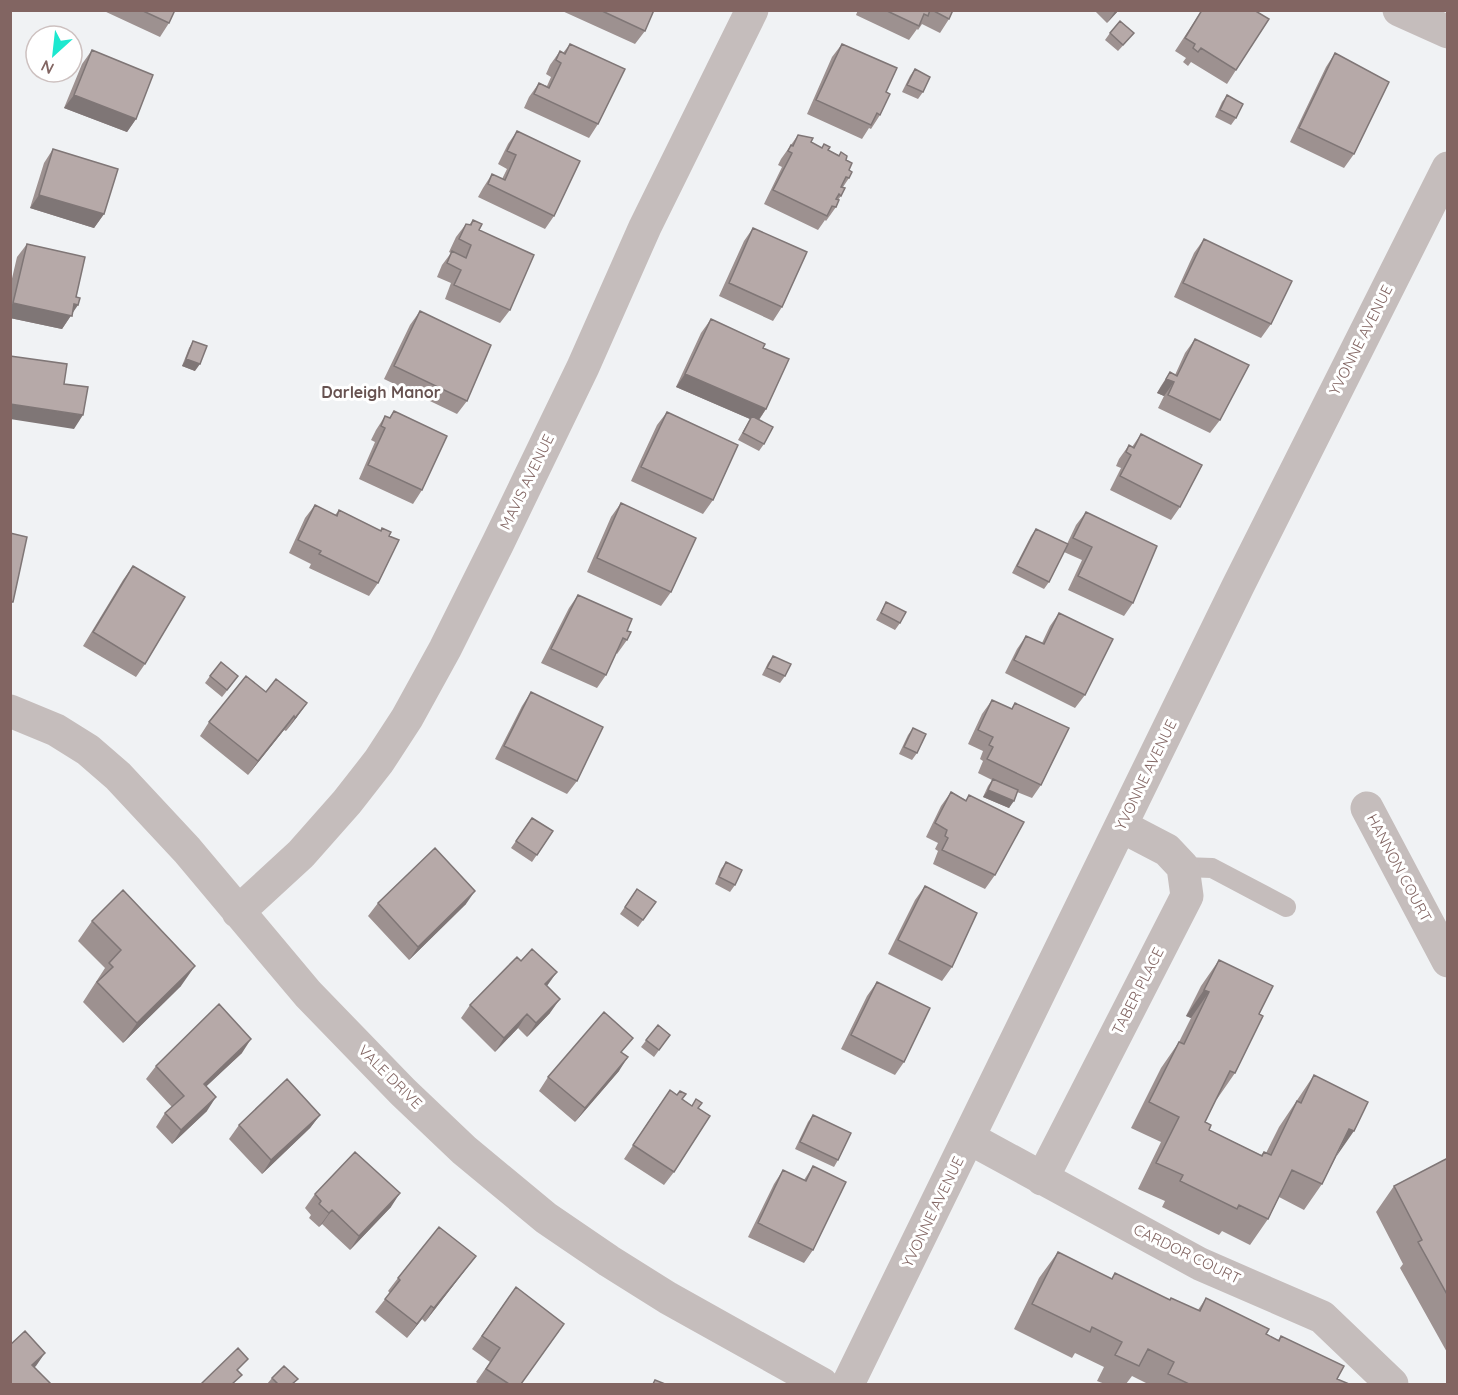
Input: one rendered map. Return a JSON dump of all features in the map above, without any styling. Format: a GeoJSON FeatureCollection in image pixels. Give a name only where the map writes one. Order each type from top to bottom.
{"type":"FeatureCollection","features":[{"type":"Feature","properties":{"kind":"street","name":"MAVIS AVENUE"},"geometry":{"type":"LineString","coordinates":[[238,912],[301,854],[347,802],[379,761],[407,718],[445,650],[498,543],[584,366],[645,227],[752,10]]}},
{"type":"Feature","properties":{"kind":"street"},"geometry":{"type":"LineString","coordinates":[[1399,10],[1448,32]]}},
{"type":"Feature","properties":{"kind":"street","name":"YVONNE AVENUE"},"geometry":{"type":"LineString","coordinates":[[848,1384],[1238,586],[1448,168]]}},
{"type":"Feature","properties":{"kind":"street","name":"VALE DRIVE"},"geometry":{"type":"LineString","coordinates":[[10,711],[56,730],[88,750],[118,776],[187,850],[308,994],[403,1092],[464,1150],[546,1218],[668,1298],[822,1384]]}},
{"type":"Feature","properties":{"kind":"street","name":"HANNON COURT"},"geometry":{"type":"LineString","coordinates":[[1367,808],[1448,961]]}},
{"type":"Feature","properties":{"kind":"street"},"geometry":{"type":"LineString","coordinates":[[1121,826],[1167,850],[1184,867]]}},
{"type":"Feature","properties":{"kind":"street","name":"TABER PLACE"},"geometry":{"type":"LineString","coordinates":[[1042,1179],[1187,896],[1184,867]]}},
{"type":"Feature","properties":{"kind":"street","name":"CARDOR COURT"},"geometry":{"type":"LineString","coordinates":[[969,1138],[1200,1264],[1322,1317],[1392,1384]]}},
{"type":"Feature","properties":{"kind":"lane"},"geometry":{"type":"LineString","coordinates":[[1184,867],[1212,868],[1286,907]]}},
{"type":"Feature","properties":{"kind":"building"},"geometry":{"type":"Polygon","coordinates":[[[141,10],[175,10],[169,23],[141,10]]]}},
{"type":"Feature","properties":{"kind":"building"},"geometry":{"type":"Polygon","coordinates":[[[600,10],[654,10],[645,31],[600,10]]]}},
{"type":"Feature","properties":{"kind":"building"},"geometry":{"type":"Polygon","coordinates":[[[885,10],[930,10],[928,16],[924,14],[919,26],[885,10]]]}},
{"type":"Feature","properties":{"kind":"building"},"geometry":{"type":"Polygon","coordinates":[[[932,10],[953,10],[949,19],[932,10]]]}},
{"type":"Feature","properties":{"kind":"building"},"geometry":{"type":"Polygon","coordinates":[[[1202,10],[1254,10],[1269,19],[1236,70],[1201,48],[1198,52],[1193,48],[1195,44],[1185,38],[1202,10]]]}},
{"type":"Feature","properties":{"kind":"building"},"geometry":{"type":"Polygon","coordinates":[[[1120,21],[1134,33],[1123,45],[1110,33],[1120,21]]]}},
{"type":"Feature","properties":{"kind":"building"},"geometry":{"type":"Polygon","coordinates":[[[570,44],[625,69],[598,124],[534,94],[539,83],[549,88],[561,63],[556,60],[560,51],[565,54],[570,44]]]}},
{"type":"Feature","properties":{"kind":"building"},"geometry":{"type":"Polygon","coordinates":[[[842,44],[897,68],[886,92],[890,94],[880,115],[877,113],[871,125],[816,100],[842,44]]]}},
{"type":"Feature","properties":{"kind":"building"},"geometry":{"type":"Polygon","coordinates":[[[92,50],[153,75],[136,119],[74,95],[78,84],[84,84],[84,70],[92,50]]]}},
{"type":"Feature","properties":{"kind":"building"},"geometry":{"type":"Polygon","coordinates":[[[1335,53],[1389,82],[1354,154],[1299,128],[1335,53]]]}},
{"type":"Feature","properties":{"kind":"building"},"geometry":{"type":"Polygon","coordinates":[[[915,69],[930,77],[923,92],[907,85],[915,69]]]}},
{"type":"Feature","properties":{"kind":"building"},"geometry":{"type":"Polygon","coordinates":[[[1227,95],[1243,104],[1236,118],[1220,110],[1227,95]]]}},
{"type":"Feature","properties":{"kind":"building"},"geometry":{"type":"Polygon","coordinates":[[[517,131],[580,161],[554,216],[488,184],[492,174],[505,180],[516,155],[507,151],[517,131]]]}},
{"type":"Feature","properties":{"kind":"building"},"geometry":{"type":"Polygon","coordinates":[[[798,135],[813,138],[811,142],[822,148],[824,144],[830,147],[828,150],[839,156],[841,152],[847,156],[846,160],[852,163],[849,170],[852,172],[849,178],[846,177],[841,187],[845,188],[841,196],[839,194],[836,199],[839,200],[836,207],[832,206],[827,216],[773,190],[792,153],[788,151],[798,135]]]}},
{"type":"Feature","properties":{"kind":"building"},"geometry":{"type":"Polygon","coordinates":[[[53,149],[118,169],[104,214],[39,195],[53,149]]]}},
{"type":"Feature","properties":{"kind":"building"},"geometry":{"type":"Polygon","coordinates":[[[473,220],[482,224],[479,230],[534,255],[510,310],[454,285],[461,270],[447,263],[452,251],[466,258],[471,245],[459,239],[466,224],[471,225],[473,220]]]}},
{"type":"Feature","properties":{"kind":"building"},"geometry":{"type":"Polygon","coordinates":[[[753,228],[807,252],[782,307],[729,283],[753,228]]]}},
{"type":"Feature","properties":{"kind":"building"},"geometry":{"type":"Polygon","coordinates":[[[1204,239],[1292,281],[1271,324],[1183,283],[1204,239]]]}},
{"type":"Feature","properties":{"kind":"building"},"geometry":{"type":"Polygon","coordinates":[[[27,244],[85,257],[76,297],[80,298],[78,305],[74,304],[72,316],[13,303],[27,244]]]}},
{"type":"Feature","properties":{"kind":"building"},"geometry":{"type":"Polygon","coordinates":[[[420,311],[491,345],[467,401],[394,366],[420,311]]]}},
{"type":"Feature","properties":{"kind":"building"},"geometry":{"type":"Polygon","coordinates":[[[711,319],[765,344],[763,348],[789,359],[766,409],[685,374],[711,319]]]}},
{"type":"Feature","properties":{"kind":"building"},"geometry":{"type":"Polygon","coordinates":[[[1195,339],[1249,365],[1220,420],[1168,395],[1174,382],[1166,379],[1170,372],[1177,376],[1195,339]]]}},
{"type":"Feature","properties":{"kind":"building"},"geometry":{"type":"Polygon","coordinates":[[[193,341],[207,346],[200,364],[186,359],[193,341]]]}},
{"type":"Feature","properties":{"kind":"building"},"geometry":{"type":"Polygon","coordinates":[[[10,356],[67,364],[64,384],[88,387],[83,415],[10,404],[10,356]]]}},
{"type":"Feature","properties":{"kind":"building"},"geometry":{"type":"Polygon","coordinates":[[[394,411],[447,436],[422,490],[368,465],[385,428],[381,426],[385,416],[390,418],[394,411]]]}},
{"type":"Feature","properties":{"kind":"building"},"geometry":{"type":"Polygon","coordinates":[[[667,412],[738,445],[713,500],[641,467],[667,412]]]}},
{"type":"Feature","properties":{"kind":"building"},"geometry":{"type":"Polygon","coordinates":[[[752,416],[773,427],[764,444],[743,433],[752,416]]]}},
{"type":"Feature","properties":{"kind":"building"},"geometry":{"type":"Polygon","coordinates":[[[1141,434],[1202,465],[1180,507],[1120,476],[1131,455],[1126,452],[1129,445],[1134,448],[1141,434]]]}},
{"type":"Feature","properties":{"kind":"building"},"geometry":{"type":"Polygon","coordinates":[[[621,503],[696,538],[671,592],[597,558],[621,503]]]}},
{"type":"Feature","properties":{"kind":"building"},"geometry":{"type":"Polygon","coordinates":[[[315,505],[337,516],[339,510],[381,531],[382,528],[391,532],[389,536],[399,540],[378,583],[319,554],[321,551],[298,540],[315,505]]]}},
{"type":"Feature","properties":{"kind":"building"},"geometry":{"type":"Polygon","coordinates":[[[1086,512],[1157,546],[1133,603],[1078,576],[1092,547],[1073,538],[1086,512]]]}},
{"type":"Feature","properties":{"kind":"building"},"geometry":{"type":"Polygon","coordinates":[[[1036,529],[1068,544],[1049,582],[1017,566],[1036,529]]]}},
{"type":"Feature","properties":{"kind":"building"},"geometry":{"type":"Polygon","coordinates":[[[10,533],[27,537],[13,602],[10,602],[10,533]]]}},
{"type":"Feature","properties":{"kind":"building"},"geometry":{"type":"Polygon","coordinates":[[[133,566],[185,597],[145,664],[93,632],[133,566]]]}},
{"type":"Feature","properties":{"kind":"building"},"geometry":{"type":"Polygon","coordinates":[[[578,595],[632,619],[627,631],[631,632],[627,640],[623,638],[606,675],[551,649],[578,595]]]}},
{"type":"Feature","properties":{"kind":"building"},"geometry":{"type":"Polygon","coordinates":[[[886,602],[906,612],[900,623],[881,613],[886,602]]]}},
{"type":"Feature","properties":{"kind":"building"},"geometry":{"type":"Polygon","coordinates":[[[1059,613],[1113,639],[1085,695],[1014,660],[1026,636],[1044,644],[1059,613]]]}},
{"type":"Feature","properties":{"kind":"building"},"geometry":{"type":"Polygon","coordinates":[[[773,656],[791,664],[785,676],[767,668],[773,656]]]}},
{"type":"Feature","properties":{"kind":"building"},"geometry":{"type":"Polygon","coordinates":[[[221,662],[238,676],[227,690],[210,676],[221,662]]]}},
{"type":"Feature","properties":{"kind":"building"},"geometry":{"type":"Polygon","coordinates":[[[246,676],[266,692],[276,679],[307,703],[258,761],[209,722],[246,676]]]}},
{"type":"Feature","properties":{"kind":"building"},"geometry":{"type":"Polygon","coordinates":[[[531,692],[603,727],[577,781],[504,746],[531,692]]]}},
{"type":"Feature","properties":{"kind":"building"},"geometry":{"type":"Polygon","coordinates":[[[992,700],[1012,709],[1015,703],[1069,728],[1041,785],[987,759],[993,747],[989,745],[993,737],[978,730],[992,700]]]}},
{"type":"Feature","properties":{"kind":"building"},"geometry":{"type":"Polygon","coordinates":[[[913,728],[926,734],[917,753],[904,747],[913,728]]]}},
{"type":"Feature","properties":{"kind":"building"},"geometry":{"type":"Polygon","coordinates":[[[993,779],[1018,790],[1014,801],[988,790],[993,779]]]}},
{"type":"Feature","properties":{"kind":"building"},"geometry":{"type":"Polygon","coordinates":[[[951,792],[966,801],[969,795],[1024,822],[995,875],[942,850],[948,838],[945,836],[947,830],[935,823],[951,792]]]}},
{"type":"Feature","properties":{"kind":"building"},"geometry":{"type":"Polygon","coordinates":[[[532,818],[553,831],[537,855],[516,841],[532,818]]]}},
{"type":"Feature","properties":{"kind":"building"},"geometry":{"type":"Polygon","coordinates":[[[435,848],[475,891],[418,947],[378,903],[435,848]]]}},
{"type":"Feature","properties":{"kind":"building"},"geometry":{"type":"Polygon","coordinates":[[[726,862],[742,870],[735,885],[719,877],[726,862]]]}},
{"type":"Feature","properties":{"kind":"building"},"geometry":{"type":"Polygon","coordinates":[[[925,886],[977,913],[952,967],[898,940],[925,886]]]}},
{"type":"Feature","properties":{"kind":"building"},"geometry":{"type":"Polygon","coordinates":[[[637,889],[656,902],[643,920],[625,907],[637,889]]]}},
{"type":"Feature","properties":{"kind":"building"},"geometry":{"type":"Polygon","coordinates":[[[123,890],[195,966],[137,1023],[97,982],[113,967],[109,963],[121,950],[92,921],[123,890]]]}},
{"type":"Feature","properties":{"kind":"building"},"geometry":{"type":"Polygon","coordinates":[[[532,949],[557,972],[545,984],[560,999],[536,1023],[527,1014],[504,1038],[470,1005],[517,957],[521,961],[532,949]]]}},
{"type":"Feature","properties":{"kind":"building"},"geometry":{"type":"Polygon","coordinates":[[[1219,960],[1273,986],[1259,1014],[1263,1016],[1235,1073],[1230,1071],[1205,1122],[1211,1125],[1209,1130],[1262,1156],[1264,1152],[1271,1155],[1297,1101],[1301,1103],[1314,1075],[1368,1102],[1354,1131],[1349,1129],[1322,1184],[1292,1170],[1268,1219],[1239,1205],[1237,1209],[1180,1181],[1183,1175],[1156,1163],[1179,1117],[1149,1102],[1179,1042],[1184,1044],[1209,992],[1204,990],[1219,960]]]}},
{"type":"Feature","properties":{"kind":"building"},"geometry":{"type":"Polygon","coordinates":[[[877,982],[930,1008],[904,1062],[851,1035],[877,982]]]}},
{"type":"Feature","properties":{"kind":"building"},"geometry":{"type":"Polygon","coordinates":[[[219,1004],[251,1039],[204,1084],[216,1097],[181,1130],[165,1113],[184,1096],[156,1066],[219,1004]]]}},
{"type":"Feature","properties":{"kind":"building"},"geometry":{"type":"Polygon","coordinates":[[[604,1012],[633,1038],[621,1052],[628,1057],[585,1108],[548,1077],[604,1012]]]}},
{"type":"Feature","properties":{"kind":"building"},"geometry":{"type":"Polygon","coordinates":[[[658,1025],[670,1035],[659,1050],[646,1040],[658,1025]]]}},
{"type":"Feature","properties":{"kind":"building"},"geometry":{"type":"Polygon","coordinates":[[[287,1079],[320,1115],[271,1160],[239,1125],[287,1079]]]}},
{"type":"Feature","properties":{"kind":"building"},"geometry":{"type":"Polygon","coordinates":[[[670,1090],[677,1095],[680,1091],[686,1094],[682,1099],[692,1106],[696,1099],[702,1103],[698,1108],[710,1116],[674,1172],[633,1145],[670,1090]]]}},
{"type":"Feature","properties":{"kind":"building"},"geometry":{"type":"Polygon","coordinates":[[[813,1115],[851,1133],[838,1160],[800,1142],[813,1115]]]}},
{"type":"Feature","properties":{"kind":"building"},"geometry":{"type":"Polygon","coordinates":[[[355,1152],[400,1193],[359,1236],[332,1210],[329,1213],[319,1204],[321,1201],[315,1194],[355,1152]]]}},
{"type":"Feature","properties":{"kind":"building"},"geometry":{"type":"Polygon","coordinates":[[[1446,1159],[1448,1161],[1448,1296],[1418,1242],[1422,1240],[1394,1186],[1446,1159]]]}},
{"type":"Feature","properties":{"kind":"building"},"geometry":{"type":"Polygon","coordinates":[[[813,1166],[846,1182],[813,1250],[758,1223],[783,1170],[806,1181],[813,1166]]]}},
{"type":"Feature","properties":{"kind":"building"},"geometry":{"type":"Polygon","coordinates":[[[439,1227],[476,1256],[434,1308],[431,1306],[417,1324],[385,1299],[400,1280],[398,1278],[439,1227]]]}},
{"type":"Feature","properties":{"kind":"building"},"geometry":{"type":"Polygon","coordinates":[[[1058,1252],[1112,1279],[1115,1273],[1170,1300],[1171,1298],[1200,1311],[1206,1298],[1269,1329],[1266,1334],[1279,1341],[1281,1336],[1344,1366],[1337,1379],[1349,1384],[1189,1384],[1168,1374],[1174,1362],[1148,1349],[1139,1366],[1115,1355],[1122,1342],[1092,1327],[1090,1332],[1032,1304],[1058,1252]]]}},
{"type":"Feature","properties":{"kind":"building"},"geometry":{"type":"Polygon","coordinates":[[[516,1287],[564,1324],[521,1384],[509,1384],[486,1369],[500,1348],[482,1336],[516,1287]]]}},
{"type":"Feature","properties":{"kind":"building"},"geometry":{"type":"Polygon","coordinates":[[[25,1331],[45,1353],[32,1365],[51,1384],[10,1384],[10,1345],[25,1331]]]}},
{"type":"Feature","properties":{"kind":"building"},"geometry":{"type":"Polygon","coordinates":[[[238,1348],[248,1359],[237,1370],[242,1375],[232,1384],[201,1384],[238,1348]]]}},
{"type":"Feature","properties":{"kind":"building"},"geometry":{"type":"Polygon","coordinates":[[[284,1366],[298,1379],[292,1384],[278,1384],[272,1378],[284,1366]]]}},
{"type":"Feature","properties":{"kind":"building"},"geometry":{"type":"Polygon","coordinates":[[[655,1380],[665,1384],[653,1384],[655,1380]]]}},
{"type":"Feature","properties":{"kind":"district","name":"Darleigh Manor"},"geometry":{"type":"Point","coordinates":[381,392]}}]}
